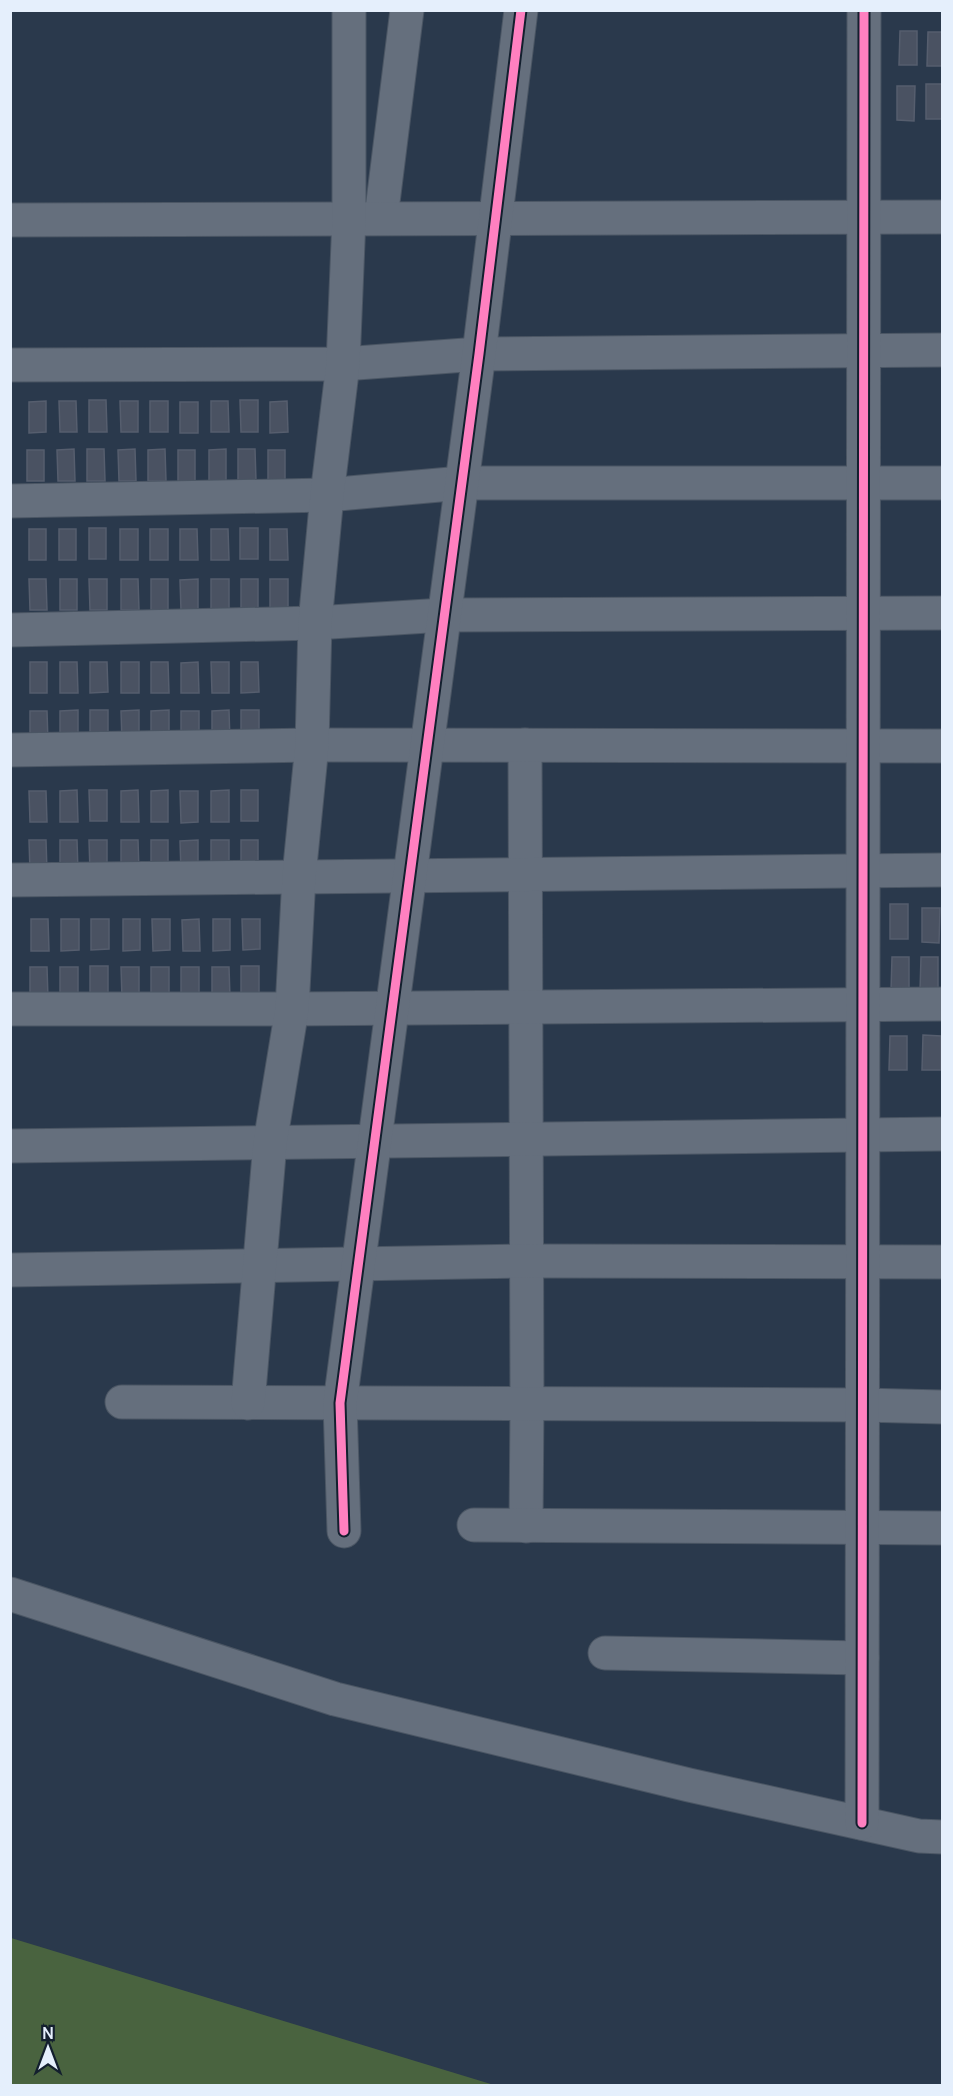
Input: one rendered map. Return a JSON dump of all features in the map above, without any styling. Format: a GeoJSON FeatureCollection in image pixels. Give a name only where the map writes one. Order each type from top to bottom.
{"type":"FeatureCollection","features":[{"type":"Feature","properties":{"kind":"street"},"geometry":{"type":"LineString","coordinates":[[248,1403],[270,1143],[292,1009],[299,876],[312,744],[315,623],[327,495],[343,364],[349,218],[349,10]]}},
{"type":"Feature","properties":{"kind":"street"},"geometry":{"type":"LineString","coordinates":[[381,218],[407,10]]}},
{"type":"Feature","properties":{"kind":"street"},"geometry":{"type":"LineString","coordinates":[[344,1531],[340,1403],[479,354],[521,10]]}},
{"type":"Feature","properties":{"kind":"street"},"geometry":{"type":"LineString","coordinates":[[862,1823],[864,10]]}},
{"type":"Feature","properties":{"kind":"street"},"geometry":{"type":"LineString","coordinates":[[10,220],[942,217]]}},
{"type":"Feature","properties":{"kind":"street"},"geometry":{"type":"LineString","coordinates":[[10,365],[343,364],[479,354],[942,350]]}},
{"type":"Feature","properties":{"kind":"street"},"geometry":{"type":"LineString","coordinates":[[10,501],[327,495],[462,483],[942,483]]}},
{"type":"Feature","properties":{"kind":"street"},"geometry":{"type":"LineString","coordinates":[[10,630],[315,623],[444,615],[942,613]]}},
{"type":"Feature","properties":{"kind":"street"},"geometry":{"type":"LineString","coordinates":[[10,750],[312,744],[942,746]]}},
{"type":"Feature","properties":{"kind":"street"},"geometry":{"type":"LineString","coordinates":[[525,745],[528,1403],[526,1526]]}},
{"type":"Feature","properties":{"kind":"street"},"geometry":{"type":"LineString","coordinates":[[10,880],[942,870]]}},
{"type":"Feature","properties":{"kind":"street"},"geometry":{"type":"LineString","coordinates":[[10,1009],[942,1004]]}},
{"type":"Feature","properties":{"kind":"street"},"geometry":{"type":"LineString","coordinates":[[10,1146],[942,1134]]}},
{"type":"Feature","properties":{"kind":"street"},"geometry":{"type":"LineString","coordinates":[[10,1270],[527,1261],[942,1262]]}},
{"type":"Feature","properties":{"kind":"street"},"geometry":{"type":"LineString","coordinates":[[122,1402],[942,1407]]}},
{"type":"Feature","properties":{"kind":"street"},"geometry":{"type":"LineString","coordinates":[[474,1526],[942,1528]]}},
{"type":"Feature","properties":{"kind":"street"},"geometry":{"type":"LineString","coordinates":[[10,1594],[335,1699],[689,1785],[919,1836],[942,1837]]}},
{"type":"Feature","properties":{"kind":"street"},"geometry":{"type":"LineString","coordinates":[[605,1653],[862,1658]]}},
{"type":"Feature","properties":{"kind":"green space"},"geometry":{"type":"Polygon","coordinates":[[[11,1938],[494,2085],[11,2085],[11,1938]]]}},
{"type":"Feature","properties":{"kind":"building"},"geometry":{"type":"Polygon","coordinates":[[[900,31],[917,31],[917,65],[899,65],[900,31]]]}},
{"type":"Feature","properties":{"kind":"building"},"geometry":{"type":"Polygon","coordinates":[[[928,32],[942,32],[942,66],[927,66],[928,32]]]}},
{"type":"Feature","properties":{"kind":"building"},"geometry":{"type":"Polygon","coordinates":[[[926,84],[942,84],[942,119],[926,119],[926,84]]]}},
{"type":"Feature","properties":{"kind":"building"},"geometry":{"type":"Polygon","coordinates":[[[897,86],[915,86],[914,121],[897,120],[897,86]]]}},
{"type":"Feature","properties":{"kind":"building"},"geometry":{"type":"Polygon","coordinates":[[[89,400],[106,400],[107,432],[89,432],[89,400]]]}},
{"type":"Feature","properties":{"kind":"building"},"geometry":{"type":"Polygon","coordinates":[[[240,400],[258,400],[258,432],[241,432],[240,400]]]}},
{"type":"Feature","properties":{"kind":"building"},"geometry":{"type":"Polygon","coordinates":[[[46,401],[46,432],[29,433],[29,402],[46,401]]]}},
{"type":"Feature","properties":{"kind":"building"},"geometry":{"type":"Polygon","coordinates":[[[59,401],[76,401],[77,432],[60,432],[59,401]]]}},
{"type":"Feature","properties":{"kind":"building"},"geometry":{"type":"Polygon","coordinates":[[[120,401],[138,401],[138,432],[121,432],[120,401]]]}},
{"type":"Feature","properties":{"kind":"building"},"geometry":{"type":"Polygon","coordinates":[[[150,401],[168,401],[168,432],[150,432],[150,401]]]}},
{"type":"Feature","properties":{"kind":"building"},"geometry":{"type":"Polygon","coordinates":[[[211,401],[228,401],[229,432],[211,432],[211,401]]]}},
{"type":"Feature","properties":{"kind":"building"},"geometry":{"type":"Polygon","coordinates":[[[287,401],[288,432],[270,433],[270,402],[287,401]]]}},
{"type":"Feature","properties":{"kind":"building"},"geometry":{"type":"Polygon","coordinates":[[[180,402],[198,402],[198,433],[180,433],[180,402]]]}},
{"type":"Feature","properties":{"kind":"building"},"geometry":{"type":"Polygon","coordinates":[[[74,449],[75,481],[58,481],[57,450],[74,449]]]}},
{"type":"Feature","properties":{"kind":"building"},"geometry":{"type":"Polygon","coordinates":[[[87,449],[104,449],[105,481],[87,481],[87,449]]]}},
{"type":"Feature","properties":{"kind":"building"},"geometry":{"type":"Polygon","coordinates":[[[135,449],[136,481],[119,481],[118,450],[135,449]]]}},
{"type":"Feature","properties":{"kind":"building"},"geometry":{"type":"Polygon","coordinates":[[[165,449],[166,481],[148,481],[148,450],[165,449]]]}},
{"type":"Feature","properties":{"kind":"building"},"geometry":{"type":"Polygon","coordinates":[[[226,449],[226,481],[209,481],[209,450],[226,449]]]}},
{"type":"Feature","properties":{"kind":"building"},"geometry":{"type":"Polygon","coordinates":[[[238,449],[255,449],[256,481],[238,481],[238,449]]]}},
{"type":"Feature","properties":{"kind":"building"},"geometry":{"type":"Polygon","coordinates":[[[27,450],[44,450],[44,481],[27,481],[27,450]]]}},
{"type":"Feature","properties":{"kind":"building"},"geometry":{"type":"Polygon","coordinates":[[[178,450],[195,450],[195,481],[178,482],[178,450]]]}},
{"type":"Feature","properties":{"kind":"building"},"geometry":{"type":"Polygon","coordinates":[[[268,450],[285,450],[285,481],[268,481],[268,450]]]}},
{"type":"Feature","properties":{"kind":"building"},"geometry":{"type":"Polygon","coordinates":[[[89,528],[106,528],[106,559],[89,559],[89,528]]]}},
{"type":"Feature","properties":{"kind":"building"},"geometry":{"type":"Polygon","coordinates":[[[240,528],[258,528],[258,559],[240,559],[240,528]]]}},
{"type":"Feature","properties":{"kind":"building"},"geometry":{"type":"Polygon","coordinates":[[[29,529],[46,529],[46,560],[29,560],[29,529]]]}},
{"type":"Feature","properties":{"kind":"building"},"geometry":{"type":"Polygon","coordinates":[[[59,529],[76,529],[76,560],[59,560],[59,529]]]}},
{"type":"Feature","properties":{"kind":"building"},"geometry":{"type":"Polygon","coordinates":[[[120,529],[138,529],[138,560],[120,560],[120,529]]]}},
{"type":"Feature","properties":{"kind":"building"},"geometry":{"type":"Polygon","coordinates":[[[150,529],[168,529],[168,560],[150,560],[150,529]]]}},
{"type":"Feature","properties":{"kind":"building"},"geometry":{"type":"Polygon","coordinates":[[[180,529],[197,529],[198,560],[180,560],[180,529]]]}},
{"type":"Feature","properties":{"kind":"building"},"geometry":{"type":"Polygon","coordinates":[[[211,529],[228,529],[229,560],[211,560],[211,529]]]}},
{"type":"Feature","properties":{"kind":"building"},"geometry":{"type":"Polygon","coordinates":[[[270,529],[287,529],[288,560],[270,560],[270,529]]]}},
{"type":"Feature","properties":{"kind":"building"},"geometry":{"type":"Polygon","coordinates":[[[29,579],[46,579],[47,610],[30,610],[29,579]]]}},
{"type":"Feature","properties":{"kind":"building"},"geometry":{"type":"Polygon","coordinates":[[[60,579],[77,579],[77,610],[60,610],[60,579]]]}},
{"type":"Feature","properties":{"kind":"building"},"geometry":{"type":"Polygon","coordinates":[[[89,579],[107,579],[107,610],[90,610],[89,579]]]}},
{"type":"Feature","properties":{"kind":"building"},"geometry":{"type":"Polygon","coordinates":[[[121,579],[138,579],[139,610],[121,610],[121,579]]]}},
{"type":"Feature","properties":{"kind":"building"},"geometry":{"type":"Polygon","coordinates":[[[151,579],[168,579],[168,610],[151,610],[151,579]]]}},
{"type":"Feature","properties":{"kind":"building"},"geometry":{"type":"Polygon","coordinates":[[[198,579],[198,610],[181,611],[180,580],[198,579]]]}},
{"type":"Feature","properties":{"kind":"building"},"geometry":{"type":"Polygon","coordinates":[[[211,579],[229,579],[229,610],[211,610],[211,579]]]}},
{"type":"Feature","properties":{"kind":"building"},"geometry":{"type":"Polygon","coordinates":[[[241,579],[258,579],[258,610],[241,610],[241,579]]]}},
{"type":"Feature","properties":{"kind":"building"},"geometry":{"type":"Polygon","coordinates":[[[270,579],[288,579],[288,610],[270,610],[270,579]]]}},
{"type":"Feature","properties":{"kind":"building"},"geometry":{"type":"Polygon","coordinates":[[[30,662],[47,662],[47,693],[30,693],[30,662]]]}},
{"type":"Feature","properties":{"kind":"building"},"geometry":{"type":"Polygon","coordinates":[[[60,662],[77,662],[78,693],[60,693],[60,662]]]}},
{"type":"Feature","properties":{"kind":"building"},"geometry":{"type":"Polygon","coordinates":[[[90,662],[107,662],[108,692],[90,693],[90,662]]]}},
{"type":"Feature","properties":{"kind":"building"},"geometry":{"type":"Polygon","coordinates":[[[121,662],[139,662],[139,693],[121,693],[121,662]]]}},
{"type":"Feature","properties":{"kind":"building"},"geometry":{"type":"Polygon","coordinates":[[[151,662],[168,662],[169,693],[151,693],[151,662]]]}},
{"type":"Feature","properties":{"kind":"building"},"geometry":{"type":"Polygon","coordinates":[[[198,662],[199,693],[181,693],[181,663],[198,662]]]}},
{"type":"Feature","properties":{"kind":"building"},"geometry":{"type":"Polygon","coordinates":[[[211,662],[229,662],[229,693],[212,693],[211,662]]]}},
{"type":"Feature","properties":{"kind":"building"},"geometry":{"type":"Polygon","coordinates":[[[241,662],[258,662],[259,692],[241,693],[241,662]]]}},
{"type":"Feature","properties":{"kind":"building"},"geometry":{"type":"Polygon","coordinates":[[[78,710],[78,742],[60,742],[60,711],[78,710]]]}},
{"type":"Feature","properties":{"kind":"building"},"geometry":{"type":"Polygon","coordinates":[[[90,710],[108,710],[108,741],[90,742],[90,710]]]}},
{"type":"Feature","properties":{"kind":"building"},"geometry":{"type":"Polygon","coordinates":[[[139,710],[139,742],[122,742],[121,711],[139,710]]]}},
{"type":"Feature","properties":{"kind":"building"},"geometry":{"type":"Polygon","coordinates":[[[169,710],[169,742],[151,742],[151,711],[169,710]]]}},
{"type":"Feature","properties":{"kind":"building"},"geometry":{"type":"Polygon","coordinates":[[[229,710],[230,742],[212,742],[212,711],[229,710]]]}},
{"type":"Feature","properties":{"kind":"building"},"geometry":{"type":"Polygon","coordinates":[[[241,710],[259,710],[259,741],[241,742],[241,710]]]}},
{"type":"Feature","properties":{"kind":"building"},"geometry":{"type":"Polygon","coordinates":[[[30,711],[47,711],[48,742],[30,742],[30,711]]]}},
{"type":"Feature","properties":{"kind":"building"},"geometry":{"type":"Polygon","coordinates":[[[181,711],[199,711],[199,742],[181,742],[181,711]]]}},
{"type":"Feature","properties":{"kind":"building"},"geometry":{"type":"Polygon","coordinates":[[[77,790],[78,822],[60,822],[60,791],[77,790]]]}},
{"type":"Feature","properties":{"kind":"building"},"geometry":{"type":"Polygon","coordinates":[[[89,790],[107,790],[107,821],[90,821],[89,790]]]}},
{"type":"Feature","properties":{"kind":"building"},"geometry":{"type":"Polygon","coordinates":[[[138,790],[139,822],[121,822],[121,791],[138,790]]]}},
{"type":"Feature","properties":{"kind":"building"},"geometry":{"type":"Polygon","coordinates":[[[168,790],[168,822],[151,822],[151,791],[168,790]]]}},
{"type":"Feature","properties":{"kind":"building"},"geometry":{"type":"Polygon","coordinates":[[[229,790],[229,822],[211,822],[211,791],[229,790]]]}},
{"type":"Feature","properties":{"kind":"building"},"geometry":{"type":"Polygon","coordinates":[[[241,790],[258,790],[258,821],[241,821],[241,790]]]}},
{"type":"Feature","properties":{"kind":"building"},"geometry":{"type":"Polygon","coordinates":[[[29,791],[46,791],[47,822],[30,822],[29,791]]]}},
{"type":"Feature","properties":{"kind":"building"},"geometry":{"type":"Polygon","coordinates":[[[180,791],[198,791],[198,822],[181,823],[180,791]]]}},
{"type":"Feature","properties":{"kind":"building"},"geometry":{"type":"Polygon","coordinates":[[[29,840],[46,840],[47,871],[30,871],[29,840]]]}},
{"type":"Feature","properties":{"kind":"building"},"geometry":{"type":"Polygon","coordinates":[[[60,840],[77,840],[78,871],[60,871],[60,840]]]}},
{"type":"Feature","properties":{"kind":"building"},"geometry":{"type":"Polygon","coordinates":[[[89,840],[107,840],[107,871],[90,871],[89,840]]]}},
{"type":"Feature","properties":{"kind":"building"},"geometry":{"type":"Polygon","coordinates":[[[121,840],[138,840],[139,871],[121,871],[121,840]]]}},
{"type":"Feature","properties":{"kind":"building"},"geometry":{"type":"Polygon","coordinates":[[[151,840],[168,840],[168,871],[151,871],[151,840]]]}},
{"type":"Feature","properties":{"kind":"building"},"geometry":{"type":"Polygon","coordinates":[[[198,840],[198,871],[181,872],[180,841],[198,840]]]}},
{"type":"Feature","properties":{"kind":"building"},"geometry":{"type":"Polygon","coordinates":[[[211,840],[229,840],[229,871],[211,871],[211,840]]]}},
{"type":"Feature","properties":{"kind":"building"},"geometry":{"type":"Polygon","coordinates":[[[241,840],[258,840],[258,871],[241,871],[241,840]]]}},
{"type":"Feature","properties":{"kind":"building"},"geometry":{"type":"Polygon","coordinates":[[[890,904],[908,904],[908,939],[890,939],[890,904]]]}},
{"type":"Feature","properties":{"kind":"building"},"geometry":{"type":"Polygon","coordinates":[[[922,908],[940,908],[939,943],[922,942],[922,908]]]}},
{"type":"Feature","properties":{"kind":"building"},"geometry":{"type":"Polygon","coordinates":[[[31,919],[48,919],[49,951],[31,951],[31,919]]]}},
{"type":"Feature","properties":{"kind":"building"},"geometry":{"type":"Polygon","coordinates":[[[61,919],[79,919],[79,950],[61,951],[61,919]]]}},
{"type":"Feature","properties":{"kind":"building"},"geometry":{"type":"Polygon","coordinates":[[[91,919],[109,919],[109,949],[91,950],[91,919]]]}},
{"type":"Feature","properties":{"kind":"building"},"geometry":{"type":"Polygon","coordinates":[[[123,919],[140,919],[140,950],[123,951],[123,919]]]}},
{"type":"Feature","properties":{"kind":"building"},"geometry":{"type":"Polygon","coordinates":[[[152,919],[170,919],[170,950],[153,951],[152,919]]]}},
{"type":"Feature","properties":{"kind":"building"},"geometry":{"type":"Polygon","coordinates":[[[199,919],[200,951],[183,951],[182,920],[199,919]]]}},
{"type":"Feature","properties":{"kind":"building"},"geometry":{"type":"Polygon","coordinates":[[[213,919],[230,919],[230,950],[213,951],[213,919]]]}},
{"type":"Feature","properties":{"kind":"building"},"geometry":{"type":"Polygon","coordinates":[[[242,919],[260,919],[260,949],[243,950],[242,919]]]}},
{"type":"Feature","properties":{"kind":"building"},"geometry":{"type":"Polygon","coordinates":[[[892,957],[909,957],[909,992],[891,991],[892,957]]]}},
{"type":"Feature","properties":{"kind":"building"},"geometry":{"type":"Polygon","coordinates":[[[921,957],[938,957],[938,991],[920,991],[921,957]]]}},
{"type":"Feature","properties":{"kind":"building"},"geometry":{"type":"Polygon","coordinates":[[[90,966],[108,966],[108,997],[90,997],[90,966]]]}},
{"type":"Feature","properties":{"kind":"building"},"geometry":{"type":"Polygon","coordinates":[[[241,966],[259,966],[259,997],[241,997],[241,966]]]}},
{"type":"Feature","properties":{"kind":"building"},"geometry":{"type":"Polygon","coordinates":[[[30,967],[47,967],[48,998],[30,998],[30,967]]]}},
{"type":"Feature","properties":{"kind":"building"},"geometry":{"type":"Polygon","coordinates":[[[60,967],[78,967],[78,998],[60,998],[60,967]]]}},
{"type":"Feature","properties":{"kind":"building"},"geometry":{"type":"Polygon","coordinates":[[[121,967],[139,967],[139,998],[122,998],[121,967]]]}},
{"type":"Feature","properties":{"kind":"building"},"geometry":{"type":"Polygon","coordinates":[[[151,967],[169,967],[169,998],[151,998],[151,967]]]}},
{"type":"Feature","properties":{"kind":"building"},"geometry":{"type":"Polygon","coordinates":[[[181,967],[199,967],[199,998],[181,998],[181,967]]]}},
{"type":"Feature","properties":{"kind":"building"},"geometry":{"type":"Polygon","coordinates":[[[212,967],[229,967],[230,998],[212,998],[212,967]]]}},
{"type":"Feature","properties":{"kind":"building"},"geometry":{"type":"Polygon","coordinates":[[[923,1035],[941,1036],[941,1070],[922,1070],[923,1035]]]}},
{"type":"Feature","properties":{"kind":"building"},"geometry":{"type":"Polygon","coordinates":[[[890,1036],[907,1036],[907,1070],[889,1070],[890,1036]]]}},
{"type":"Feature","properties":{"kind":"cycle path"},"geometry":{"type":"LineString","coordinates":[[344,1531],[340,1403],[479,354],[521,10]]}},
{"type":"Feature","properties":{"kind":"cycle path"},"geometry":{"type":"LineString","coordinates":[[862,1823],[864,10]]}}]}
